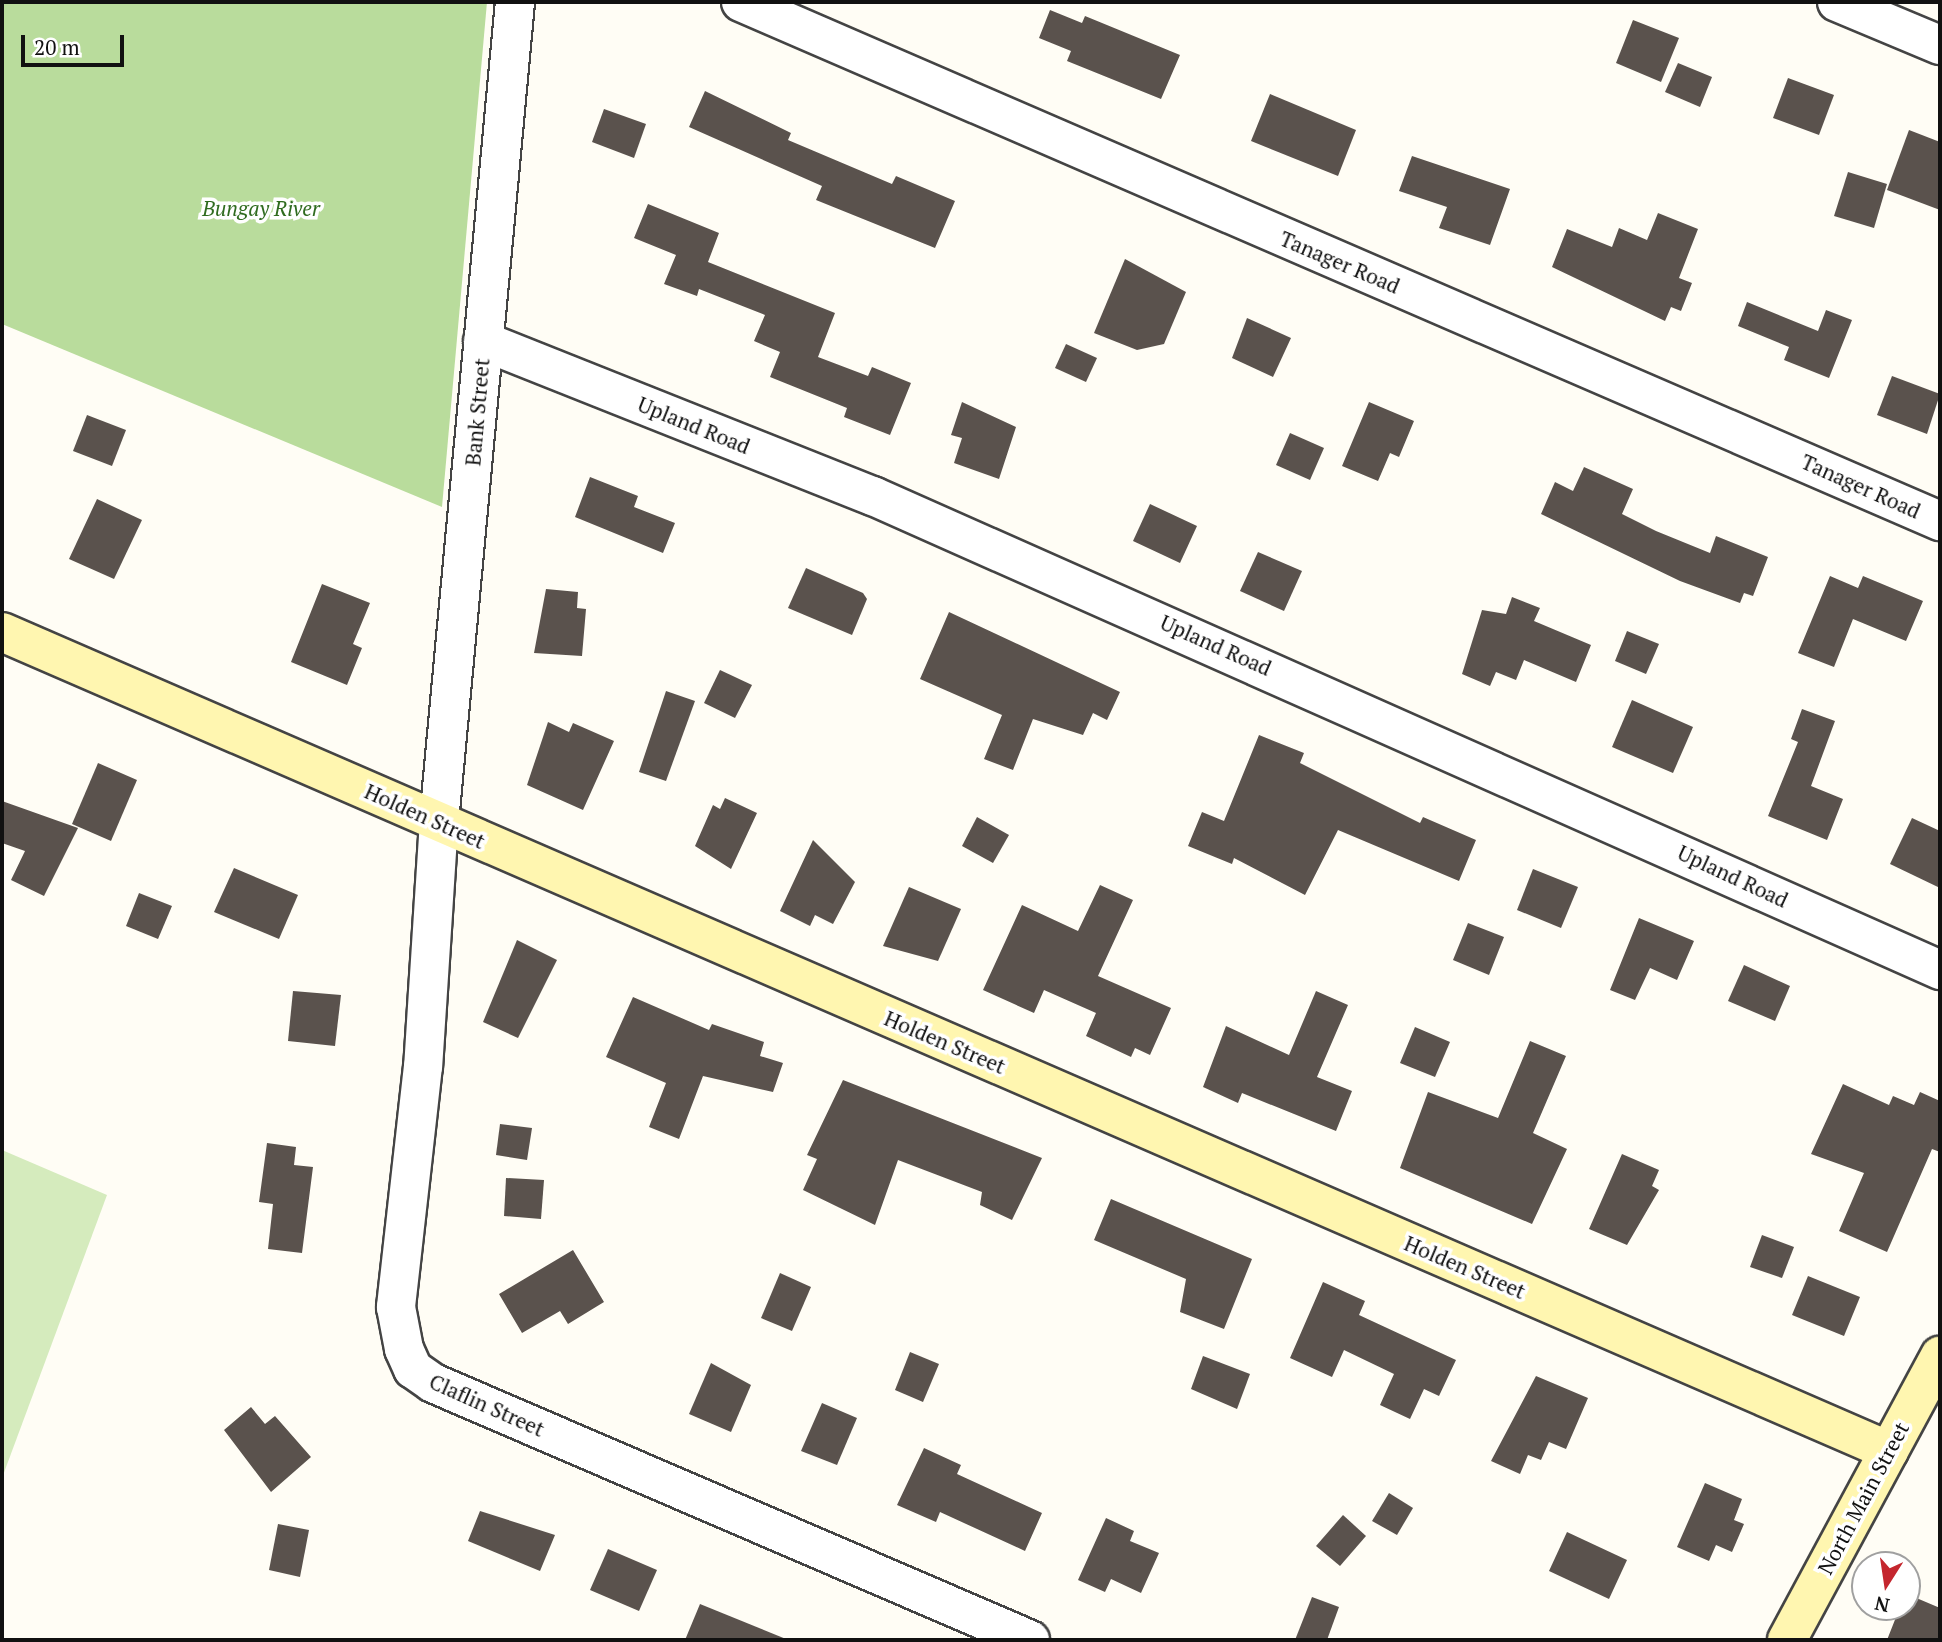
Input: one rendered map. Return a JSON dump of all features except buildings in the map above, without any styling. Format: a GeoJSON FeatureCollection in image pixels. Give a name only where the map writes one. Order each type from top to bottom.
{"type":"FeatureCollection","features":[{"type":"Feature","properties":{"kind":"main road","name":"Holden Street"},"geometry":{"type":"LineString","coordinates":[[2,632],[1889,1451]]}},
{"type":"Feature","properties":{"kind":"main road","name":"North Main Street"},"geometry":{"type":"LineString","coordinates":[[1787,1640],[1940,1356]]}},
{"type":"Feature","properties":{"kind":"street","name":"Bank Street"},"geometry":{"type":"LineString","coordinates":[[439,821],[515,2]]}},
{"type":"Feature","properties":{"kind":"street","name":"Tanager Road"},"geometry":{"type":"LineString","coordinates":[[741,2],[1940,521]]}},
{"type":"Feature","properties":{"kind":"street"},"geometry":{"type":"LineString","coordinates":[[1837,2],[1940,45]]}},
{"type":"Feature","properties":{"kind":"street","name":"Upland Road"},"geometry":{"type":"LineString","coordinates":[[483,341],[886,501],[1940,970]]}},
{"type":"Feature","properties":{"kind":"street","name":"Claflin Street"},"geometry":{"type":"LineString","coordinates":[[439,821],[423,1066],[396,1307],[414,1370],[1030,1640]]}},
{"type":"Feature","properties":{"kind":"green space","name":"Bungay River"},"geometry":{"type":"Polygon","coordinates":[[[2,2],[487,2],[442,507],[2,324],[2,2]]]}},
{"type":"Feature","properties":{"kind":"green space"},"geometry":{"type":"Polygon","coordinates":[[[2,1150],[107,1195],[2,1478],[2,1150]]]}}]}
